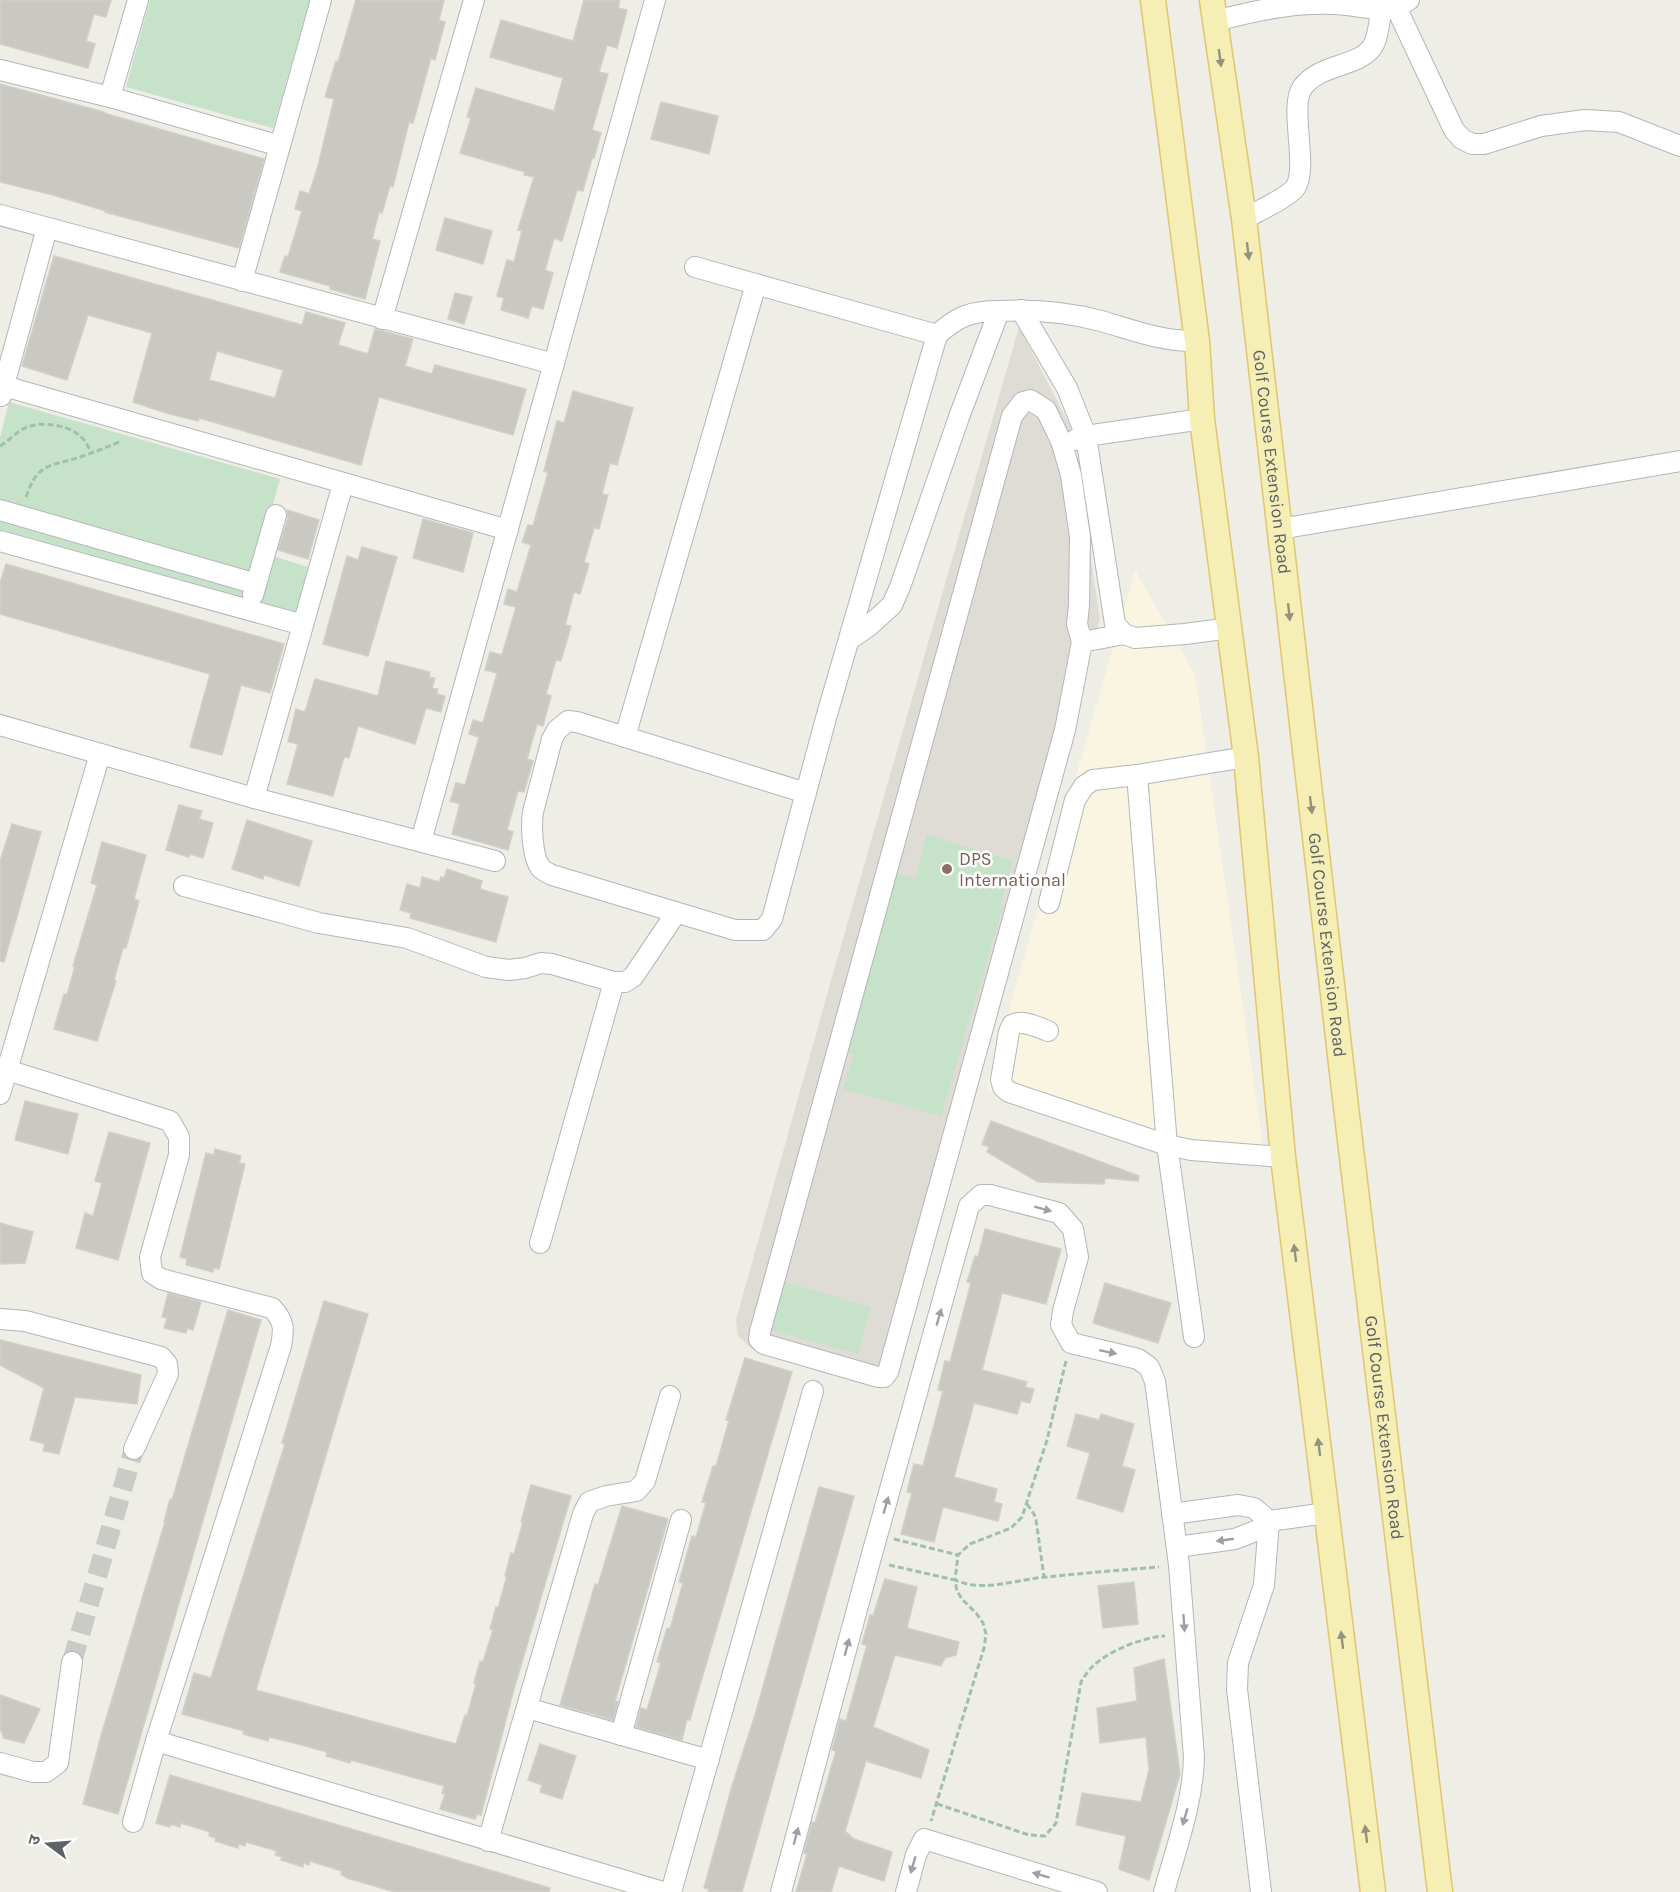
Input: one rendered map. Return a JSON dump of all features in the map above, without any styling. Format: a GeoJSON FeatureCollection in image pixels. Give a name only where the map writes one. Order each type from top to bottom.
{"type":"FeatureCollection","features":[{"type":"Feature","properties":{"kind":"main road"},"geometry":{"type":"LineString","coordinates":[[1153,0],[1197,341],[1202,419],[1246,757],[1283,1157],[1373,1892]]}},
{"type":"Feature","properties":{"kind":"main road","name":"Golf Course Extension Road"},"geometry":{"type":"LineString","coordinates":[[1213,10],[1244,219],[1346,1107],[1440,1892]]}},
{"type":"Feature","properties":{"kind":"street"},"geometry":{"type":"LineString","coordinates":[[110,97],[138,0]]}},
{"type":"Feature","properties":{"kind":"street"},"geometry":{"type":"LineString","coordinates":[[242,281],[321,0]]}},
{"type":"Feature","properties":{"kind":"street"},"geometry":{"type":"LineString","coordinates":[[382,319],[474,0]]}},
{"type":"Feature","properties":{"kind":"street"},"geometry":{"type":"LineString","coordinates":[[421,841],[655,0]]}},
{"type":"Feature","properties":{"kind":"street"},"geometry":{"type":"LineString","coordinates":[[1213,10],[1319,2],[1368,9],[1396,5]]}},
{"type":"Feature","properties":{"kind":"street"},"geometry":{"type":"LineString","coordinates":[[1396,5],[1454,130],[1462,139],[1472,144],[1484,144],[1541,126],[1585,120],[1619,122],[1680,146]]}},
{"type":"Feature","properties":{"kind":"street"},"geometry":{"type":"LineString","coordinates":[[1244,219],[1296,187],[1299,174],[1298,104],[1301,90],[1316,74],[1367,55],[1396,5]]}},
{"type":"Feature","properties":{"kind":"street"},"geometry":{"type":"LineString","coordinates":[[0,70],[110,97],[280,146]]}},
{"type":"Feature","properties":{"kind":"street"},"geometry":{"type":"LineString","coordinates":[[0,214],[554,364]]}},
{"type":"Feature","properties":{"kind":"street"},"geometry":{"type":"LineString","coordinates":[[47,228],[2,392],[508,530]]}},
{"type":"Feature","properties":{"kind":"street"},"geometry":{"type":"LineString","coordinates":[[695,267],[937,335]]}},
{"type":"Feature","properties":{"kind":"street"},"geometry":{"type":"LineString","coordinates":[[625,737],[756,284]]}},
{"type":"Feature","properties":{"kind":"street"},"geometry":{"type":"LineString","coordinates":[[806,793],[568,721],[557,730],[552,740],[533,812],[531,822],[537,861],[541,869],[552,875],[676,913],[735,930],[763,930],[772,919],[849,639],[937,335],[953,320],[981,311],[1021,310],[1054,312],[1176,341],[1197,341]]}},
{"type":"Feature","properties":{"kind":"street"},"geometry":{"type":"LineString","coordinates":[[1021,310],[1068,388],[1086,436],[1116,624],[1124,634]]}},
{"type":"Feature","properties":{"kind":"street"},"geometry":{"type":"LineString","coordinates":[[849,639],[870,625],[892,605],[999,311]]}},
{"type":"Feature","properties":{"kind":"street"},"geometry":{"type":"LineString","coordinates":[[1030,400],[1046,410],[1061,441],[1071,475],[1080,537],[1077,624],[1082,642],[1065,730],[888,1372],[884,1377],[878,1377],[764,1344],[759,1339],[760,1332],[1012,416],[1023,402],[1030,400]]}},
{"type":"Feature","properties":{"kind":"street"},"geometry":{"type":"LineString","coordinates":[[1061,441],[1202,419]]}},
{"type":"Feature","properties":{"kind":"street"},"geometry":{"type":"LineString","coordinates":[[1280,529],[1680,461]]}},
{"type":"Feature","properties":{"kind":"street"},"geometry":{"type":"LineString","coordinates":[[254,798],[343,484]]}},
{"type":"Feature","properties":{"kind":"street"},"geometry":{"type":"LineString","coordinates":[[0,510],[256,584]]}},
{"type":"Feature","properties":{"kind":"street"},"geometry":{"type":"LineString","coordinates":[[248,609],[276,515]]}},
{"type":"Feature","properties":{"kind":"street"},"geometry":{"type":"LineString","coordinates":[[0,541],[303,625]]}},
{"type":"Feature","properties":{"kind":"street"},"geometry":{"type":"LineString","coordinates":[[1079,606],[1112,600]]}},
{"type":"Feature","properties":{"kind":"street"},"geometry":{"type":"LineString","coordinates":[[1082,642],[1124,634],[1135,638],[1230,628]]}},
{"type":"Feature","properties":{"kind":"street"},"geometry":{"type":"LineString","coordinates":[[0,725],[254,798],[495,861]]}},
{"type":"Feature","properties":{"kind":"street"},"geometry":{"type":"LineString","coordinates":[[0,1094],[100,754]]}},
{"type":"Feature","properties":{"kind":"street"},"geometry":{"type":"LineString","coordinates":[[1049,903],[1075,800],[1084,786],[1093,780],[1246,757]]}},
{"type":"Feature","properties":{"kind":"street"},"geometry":{"type":"LineString","coordinates":[[1137,775],[1167,1145],[1194,1337]]}},
{"type":"Feature","properties":{"kind":"street"},"geometry":{"type":"LineString","coordinates":[[184,886],[320,923],[408,938],[486,967],[509,970],[541,963],[552,964],[614,982],[625,982],[633,977],[676,913]]}},
{"type":"Feature","properties":{"kind":"street"},"geometry":{"type":"LineString","coordinates":[[540,1243],[614,982]]}},
{"type":"Feature","properties":{"kind":"street"},"geometry":{"type":"LineString","coordinates":[[1048,1031],[1024,1023],[1012,1024],[1001,1080],[1003,1087],[1009,1092],[1167,1145],[1191,1150],[1283,1157]]}},
{"type":"Feature","properties":{"kind":"street"},"geometry":{"type":"LineString","coordinates":[[7,1070],[170,1121],[179,1137],[179,1155],[150,1257],[152,1273],[161,1279],[272,1308],[281,1317],[284,1329],[281,1346],[156,1740],[133,1822]]}},
{"type":"Feature","properties":{"kind":"street"},"geometry":{"type":"LineString","coordinates":[[781,1892],[969,1206],[981,1196],[990,1195],[1059,1213],[1073,1228],[1078,1257],[1061,1325],[1071,1343],[1138,1359],[1149,1367],[1155,1381],[1178,1556],[1194,1757],[1188,1804],[1164,1892]]}},
{"type":"Feature","properties":{"kind":"street"},"geometry":{"type":"LineString","coordinates":[[0,1319],[25,1321],[161,1357],[167,1364],[168,1374],[134,1449]]}},
{"type":"Feature","properties":{"kind":"street"},"geometry":{"type":"LineString","coordinates":[[671,1892],[813,1391]]}},
{"type":"Feature","properties":{"kind":"street"},"geometry":{"type":"LineString","coordinates":[[488,1841],[583,1514],[589,1502],[606,1496],[636,1491],[645,1481],[670,1396]]}},
{"type":"Feature","properties":{"kind":"street"},"geometry":{"type":"LineString","coordinates":[[1172,1514],[1238,1505],[1254,1508],[1269,1521]]}},
{"type":"Feature","properties":{"kind":"street"},"geometry":{"type":"LineString","coordinates":[[1178,1556],[1235,1539],[1258,1530],[1269,1521],[1327,1514]]}},
{"type":"Feature","properties":{"kind":"street"},"geometry":{"type":"LineString","coordinates":[[621,1735],[681,1520]]}},
{"type":"Feature","properties":{"kind":"street"},"geometry":{"type":"LineString","coordinates":[[1261,1892],[1237,1689],[1238,1664],[1264,1585],[1269,1521]]}},
{"type":"Feature","properties":{"kind":"street"},"geometry":{"type":"LineString","coordinates":[[0,1763],[33,1772],[46,1772],[58,1763],[72,1662]]}},
{"type":"Feature","properties":{"kind":"street"},"geometry":{"type":"LineString","coordinates":[[527,1708],[709,1760]]}},
{"type":"Feature","properties":{"kind":"street"},"geometry":{"type":"LineString","coordinates":[[156,1740],[663,1892]]}},
{"type":"Feature","properties":{"kind":"street"},"geometry":{"type":"LineString","coordinates":[[906,1892],[916,1855],[924,1839],[1097,1892]]}},
{"type":"Feature","properties":{"kind":"path"},"geometry":{"type":"LineString","coordinates":[[0,446],[26,428],[38,425],[61,426],[73,431],[84,440],[92,452]]}},
{"type":"Feature","properties":{"kind":"path"},"geometry":{"type":"LineString","coordinates":[[21,516],[30,484],[40,471],[53,464],[82,457],[119,442]]}},
{"type":"Feature","properties":{"kind":"path"},"geometry":{"type":"LineString","coordinates":[[924,1839],[937,1804],[984,1648],[986,1634],[983,1623],[957,1591],[955,1580],[958,1555],[970,1544],[1011,1528],[1022,1517],[1047,1440],[1071,1343]]}},
{"type":"Feature","properties":{"kind":"path"},"geometry":{"type":"LineString","coordinates":[[1027,1504],[1036,1520],[1044,1577]]}},
{"type":"Feature","properties":{"kind":"path"},"geometry":{"type":"LineString","coordinates":[[878,1534],[958,1555]]}},
{"type":"Feature","properties":{"kind":"path"},"geometry":{"type":"LineString","coordinates":[[870,1561],[955,1580],[966,1585],[982,1586],[1178,1556]]}},
{"type":"Feature","properties":{"kind":"path"},"geometry":{"type":"LineString","coordinates":[[937,1804],[1029,1835],[1045,1836],[1056,1823],[1081,1682],[1093,1666],[1125,1645],[1156,1636],[1185,1635]]}},
{"type":"Feature","properties":{"kind":"shaded area","name":"DPS International"},"geometry":{"type":"Polygon","coordinates":[[[1019,327],[1070,426],[1100,618],[889,1389],[753,1350],[738,1336],[736,1320],[1019,327]]]}},
{"type":"Feature","properties":{"kind":"shaded area"},"geometry":{"type":"Polygon","coordinates":[[[1135,570],[1195,674],[1265,1159],[1173,1139],[986,1090],[1135,570]]]}},
{"type":"Feature","properties":{"kind":"green space"},"geometry":{"type":"Polygon","coordinates":[[[150,0],[310,0],[273,128],[126,87],[150,0]]]}},
{"type":"Feature","properties":{"kind":"green space"},"geometry":{"type":"Polygon","coordinates":[[[9,402],[280,479],[260,552],[311,568],[297,616],[0,531],[0,438],[9,402]]]}},
{"type":"Feature","properties":{"kind":"green space"},"geometry":{"type":"Polygon","coordinates":[[[927,835],[1013,861],[1000,905],[1003,906],[941,1116],[843,1089],[854,1054],[843,1052],[893,872],[915,879],[927,835]]]}},
{"type":"Feature","properties":{"kind":"green space"},"geometry":{"type":"Polygon","coordinates":[[[779,1280],[871,1307],[858,1354],[766,1329],[779,1280]]]}},
{"type":"Feature","properties":{"kind":"building"},"geometry":{"type":"Polygon","coordinates":[[[0,0],[111,0],[106,17],[94,14],[86,41],[95,44],[88,68],[0,44],[0,0]]]}},
{"type":"Feature","properties":{"kind":"building"},"geometry":{"type":"Polygon","coordinates":[[[356,0],[444,0],[439,20],[445,22],[435,60],[431,58],[413,123],[409,122],[393,187],[390,186],[382,213],[379,212],[372,239],[380,241],[365,299],[280,272],[285,256],[288,257],[302,211],[295,209],[300,191],[309,194],[318,166],[334,99],[325,97],[356,0]]]}},
{"type":"Feature","properties":{"kind":"building"},"geometry":{"type":"Polygon","coordinates":[[[584,0],[620,0],[618,8],[627,10],[617,48],[607,45],[599,72],[608,74],[592,130],[601,133],[594,158],[592,158],[583,191],[577,190],[562,241],[554,238],[545,270],[553,273],[543,309],[532,306],[528,318],[501,310],[504,298],[497,296],[507,260],[514,262],[522,231],[518,230],[534,177],[524,175],[525,172],[460,153],[471,118],[467,117],[476,88],[554,111],[563,78],[490,57],[501,20],[573,41],[584,0]]]}},
{"type":"Feature","properties":{"kind":"building"},"geometry":{"type":"Polygon","coordinates":[[[0,84],[264,159],[239,248],[0,182],[0,84]]]}},
{"type":"Feature","properties":{"kind":"building"},"geometry":{"type":"Polygon","coordinates":[[[661,102],[718,116],[709,154],[651,139],[661,102]]]}},
{"type":"Feature","properties":{"kind":"building"},"geometry":{"type":"Polygon","coordinates":[[[445,218],[492,231],[483,264],[436,250],[445,218]]]}},
{"type":"Feature","properties":{"kind":"building"},"geometry":{"type":"Polygon","coordinates":[[[54,256],[302,325],[306,312],[345,323],[338,345],[368,354],[375,329],[413,339],[405,366],[432,374],[435,365],[526,389],[513,435],[379,397],[361,465],[199,418],[198,421],[133,402],[152,333],[88,315],[67,380],[22,366],[54,256]],[[217,351],[209,380],[275,398],[283,370],[217,351]]]}},
{"type":"Feature","properties":{"kind":"building"},"geometry":{"type":"Polygon","coordinates":[[[455,293],[472,297],[464,324],[448,319],[455,293]]]}},
{"type":"Feature","properties":{"kind":"building"},"geometry":{"type":"Polygon","coordinates":[[[573,391],[633,408],[617,465],[610,463],[602,494],[608,495],[599,529],[594,528],[584,562],[589,564],[580,594],[574,592],[565,625],[571,626],[561,661],[556,660],[546,694],[551,696],[543,726],[537,724],[527,759],[533,761],[524,792],[518,791],[507,830],[513,832],[508,850],[452,834],[460,804],[450,801],[456,783],[465,785],[479,737],[469,734],[473,720],[483,723],[497,673],[485,670],[490,652],[502,655],[516,607],[504,604],[508,589],[517,592],[531,545],[522,542],[528,525],[533,526],[548,473],[544,471],[557,421],[564,423],[573,391]]]}},
{"type":"Feature","properties":{"kind":"building"},"geometry":{"type":"Polygon","coordinates":[[[287,510],[319,520],[308,559],[278,550],[288,518],[287,510]]]}},
{"type":"Feature","properties":{"kind":"building"},"geometry":{"type":"Polygon","coordinates":[[[423,519],[473,533],[463,572],[413,558],[423,519]]]}},
{"type":"Feature","properties":{"kind":"building"},"geometry":{"type":"Polygon","coordinates":[[[362,547],[397,557],[368,656],[323,644],[347,556],[358,560],[362,547]]]}},
{"type":"Feature","properties":{"kind":"building"},"geometry":{"type":"Polygon","coordinates":[[[6,564],[284,644],[270,693],[241,685],[222,755],[190,747],[210,674],[0,614],[0,583],[6,564]]]}},
{"type":"Feature","properties":{"kind":"building"},"geometry":{"type":"Polygon","coordinates":[[[386,661],[430,672],[429,677],[435,678],[432,688],[438,689],[437,694],[445,696],[441,712],[426,708],[415,744],[358,726],[349,758],[344,757],[333,796],[287,784],[298,744],[288,742],[296,709],[305,712],[315,679],[378,696],[386,661]]]}},
{"type":"Feature","properties":{"kind":"building"},"geometry":{"type":"Polygon","coordinates":[[[179,805],[202,811],[199,819],[213,823],[203,858],[190,854],[189,857],[166,850],[179,805]]]}},
{"type":"Feature","properties":{"kind":"building"},"geometry":{"type":"Polygon","coordinates":[[[247,820],[312,841],[299,886],[264,875],[263,879],[232,869],[247,820]]]}},
{"type":"Feature","properties":{"kind":"building"},"geometry":{"type":"Polygon","coordinates":[[[12,824],[41,832],[4,962],[0,961],[0,861],[12,824]]]}},
{"type":"Feature","properties":{"kind":"building"},"geometry":{"type":"Polygon","coordinates":[[[102,842],[146,855],[134,899],[139,901],[126,948],[123,948],[114,980],[116,981],[97,1041],[54,1029],[64,994],[67,995],[75,966],[73,966],[97,885],[91,883],[102,842]]]}},
{"type":"Feature","properties":{"kind":"building"},"geometry":{"type":"Polygon","coordinates":[[[447,869],[482,881],[480,889],[508,897],[496,942],[410,918],[411,913],[400,910],[407,884],[420,888],[422,877],[439,882],[441,877],[444,878],[447,869]]]}},
{"type":"Feature","properties":{"kind":"building"},"geometry":{"type":"Polygon","coordinates":[[[25,1101],[78,1114],[68,1154],[15,1140],[25,1101]]]}},
{"type":"Feature","properties":{"kind":"building"},"geometry":{"type":"Polygon","coordinates":[[[991,1121],[1139,1176],[1138,1181],[1105,1178],[1104,1184],[1038,1182],[987,1152],[989,1147],[982,1144],[991,1121]]]}},
{"type":"Feature","properties":{"kind":"building"},"geometry":{"type":"Polygon","coordinates":[[[109,1132],[150,1143],[118,1260],[76,1248],[85,1213],[93,1216],[102,1183],[95,1181],[109,1132]]]}},
{"type":"Feature","properties":{"kind":"building"},"geometry":{"type":"Polygon","coordinates":[[[215,1149],[241,1156],[239,1163],[245,1164],[219,1269],[214,1268],[213,1272],[186,1265],[187,1259],[180,1257],[206,1153],[214,1155],[215,1149]]]}},
{"type":"Feature","properties":{"kind":"building"},"geometry":{"type":"Polygon","coordinates":[[[0,1223],[33,1232],[25,1263],[0,1264],[0,1223]]]}},
{"type":"Feature","properties":{"kind":"building"},"geometry":{"type":"Polygon","coordinates":[[[985,1229],[1061,1249],[1046,1304],[1002,1293],[982,1370],[1027,1382],[1025,1387],[1034,1389],[1030,1403],[1021,1401],[1017,1414],[974,1403],[954,1477],[997,1489],[994,1502],[1002,1504],[998,1521],[943,1507],[934,1542],[901,1534],[912,1493],[907,1492],[914,1464],[923,1466],[943,1391],[938,1390],[945,1361],[950,1362],[971,1283],[967,1282],[975,1256],[978,1257],[985,1229]]]}},
{"type":"Feature","properties":{"kind":"building"},"geometry":{"type":"Polygon","coordinates":[[[1105,1283],[1171,1303],[1158,1343],[1093,1323],[1105,1283]]]}},
{"type":"Feature","properties":{"kind":"building"},"geometry":{"type":"Polygon","coordinates":[[[168,1293],[201,1302],[193,1330],[187,1328],[186,1333],[164,1328],[167,1318],[162,1317],[168,1293]]]}},
{"type":"Feature","properties":{"kind":"building"},"geometry":{"type":"Polygon","coordinates":[[[324,1301],[368,1314],[256,1690],[456,1744],[465,1715],[467,1716],[480,1661],[483,1662],[493,1630],[490,1629],[507,1576],[505,1576],[511,1553],[514,1554],[531,1485],[571,1496],[514,1689],[481,1815],[477,1814],[475,1819],[440,1809],[445,1794],[442,1793],[444,1786],[351,1760],[350,1763],[326,1756],[327,1752],[294,1743],[269,1737],[268,1741],[243,1734],[244,1731],[182,1714],[194,1673],[211,1678],[285,1444],[282,1443],[324,1301]]]}},
{"type":"Feature","properties":{"kind":"building"},"geometry":{"type":"Polygon","coordinates":[[[228,1310],[261,1320],[118,1814],[83,1804],[170,1499],[172,1500],[228,1310]]]}},
{"type":"Feature","properties":{"kind":"building"},"geometry":{"type":"Polygon","coordinates":[[[0,1340],[141,1375],[137,1404],[75,1397],[59,1454],[43,1451],[45,1444],[30,1440],[44,1388],[0,1365],[0,1340]]]}},
{"type":"Feature","properties":{"kind":"building"},"geometry":{"type":"Polygon","coordinates":[[[745,1358],[792,1372],[690,1720],[687,1719],[682,1740],[636,1727],[641,1708],[647,1710],[661,1663],[657,1662],[667,1628],[670,1629],[683,1583],[679,1582],[692,1536],[696,1537],[706,1503],[702,1502],[713,1466],[716,1466],[729,1421],[726,1420],[745,1358]]]}},
{"type":"Feature","properties":{"kind":"building"},"geometry":{"type":"Polygon","coordinates":[[[1076,1414],[1099,1420],[1101,1414],[1134,1424],[1122,1466],[1135,1470],[1123,1512],[1077,1498],[1090,1453],[1067,1446],[1076,1414]]]}},
{"type":"Feature","properties":{"kind":"building"},"geometry":{"type":"Polygon","coordinates":[[[819,1487],[854,1496],[742,1892],[708,1892],[709,1889],[704,1888],[819,1487]]]}},
{"type":"Feature","properties":{"kind":"building"},"geometry":{"type":"Polygon","coordinates":[[[622,1506],[668,1519],[615,1701],[618,1702],[613,1720],[560,1705],[595,1584],[598,1585],[622,1506]]]}},
{"type":"Feature","properties":{"kind":"building"},"geometry":{"type":"Polygon","coordinates":[[[885,1579],[917,1587],[907,1628],[959,1642],[956,1655],[945,1658],[941,1666],[895,1655],[873,1727],[929,1750],[921,1778],[866,1761],[845,1831],[854,1839],[892,1852],[884,1881],[839,1866],[831,1892],[796,1892],[807,1854],[804,1853],[812,1822],[815,1823],[836,1751],[832,1750],[840,1719],[846,1721],[867,1645],[862,1644],[870,1615],[873,1616],[885,1579]]]}},
{"type":"Feature","properties":{"kind":"building"},"geometry":{"type":"Polygon","coordinates":[[[1134,1582],[1138,1624],[1103,1628],[1098,1586],[1134,1582]]]}},
{"type":"Feature","properties":{"kind":"building"},"geometry":{"type":"Polygon","coordinates":[[[1164,1659],[1180,1774],[1149,1880],[1119,1869],[1126,1836],[1076,1825],[1082,1793],[1141,1802],[1149,1770],[1146,1737],[1100,1743],[1097,1708],[1137,1701],[1134,1668],[1164,1659]]]}},
{"type":"Feature","properties":{"kind":"building"},"geometry":{"type":"Polygon","coordinates":[[[0,1695],[40,1709],[24,1743],[4,1738],[0,1729],[0,1695]]]}},
{"type":"Feature","properties":{"kind":"building"},"geometry":{"type":"Polygon","coordinates":[[[540,1744],[576,1756],[562,1799],[540,1792],[542,1785],[528,1780],[540,1744]]]}},
{"type":"Feature","properties":{"kind":"building"},"geometry":{"type":"Polygon","coordinates":[[[170,1775],[550,1888],[549,1892],[395,1892],[347,1878],[341,1874],[342,1871],[310,1861],[309,1865],[303,1863],[303,1867],[281,1860],[282,1857],[275,1855],[277,1851],[246,1842],[245,1846],[239,1844],[238,1848],[215,1841],[216,1838],[209,1836],[210,1832],[181,1823],[180,1827],[171,1824],[170,1827],[156,1823],[170,1775]]]}},
{"type":"Feature","properties":{"kind":"tunnel"},"geometry":{"type":"LineString","coordinates":[[72,1662],[134,1449]]}},
{"type":"Feature","properties":{"kind":"place","name":"DPS International"},"geometry":{"type":"Point","coordinates":[947,869]}}]}
